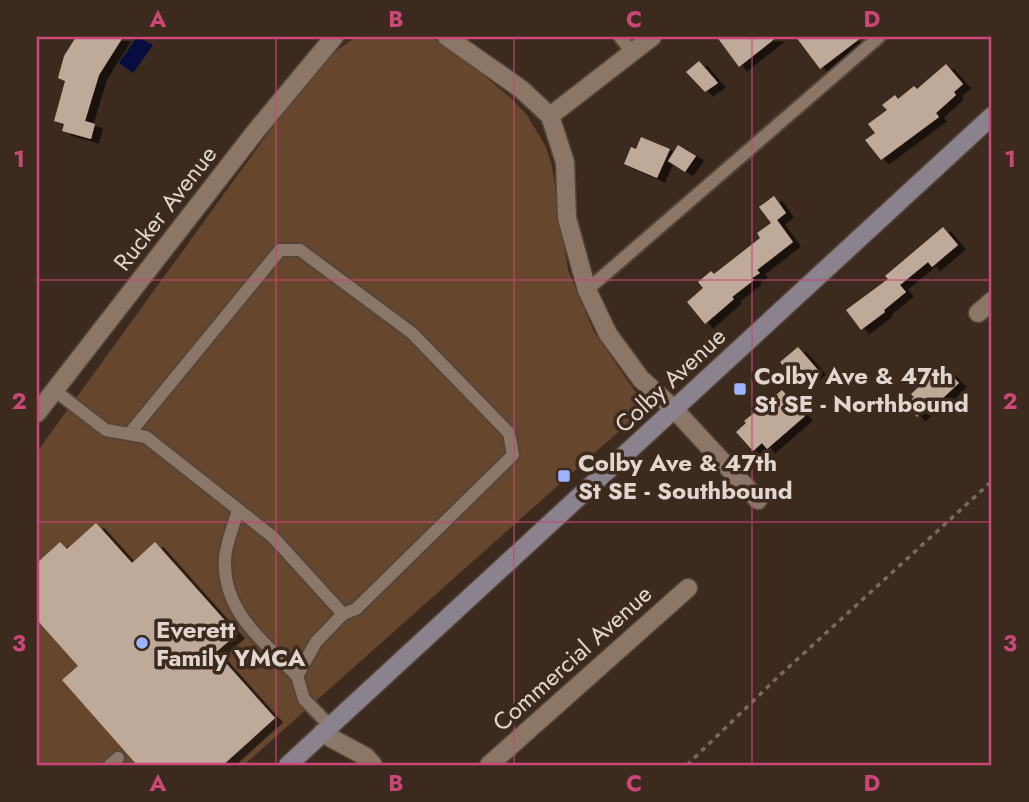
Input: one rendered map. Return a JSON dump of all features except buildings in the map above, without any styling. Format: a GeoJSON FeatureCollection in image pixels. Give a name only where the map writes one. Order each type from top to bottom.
{"type":"FeatureCollection","features":[{"type":"Feature","properties":{"kind":"main road","name":"Colby Avenue"},"geometry":{"type":"LineString","coordinates":[[288,765],[992,116]]}},
{"type":"Feature","properties":{"kind":"street","name":"Rucker Avenue"},"geometry":{"type":"LineString","coordinates":[[43,399],[334,37]]}},
{"type":"Feature","properties":{"kind":"street"},"geometry":{"type":"LineString","coordinates":[[550,116],[652,37]]}},
{"type":"Feature","properties":{"kind":"street"},"geometry":{"type":"LineString","coordinates":[[449,38],[521,89],[550,116],[565,162],[568,218],[587,290],[608,334],[641,379],[674,409],[758,500]]}},
{"type":"Feature","properties":{"kind":"street"},"geometry":{"type":"LineString","coordinates":[[978,313],[992,301]]}},
{"type":"Feature","properties":{"kind":"street","name":"Commercial Avenue"},"geometry":{"type":"LineString","coordinates":[[489,765],[688,588]]}},
{"type":"Feature","properties":{"kind":"street"},"geometry":{"type":"LineString","coordinates":[[326,729],[373,765]]}},
{"type":"Feature","properties":{"kind":"lane"},"geometry":{"type":"LineString","coordinates":[[620,37],[632,52]]}},
{"type":"Feature","properties":{"kind":"lane"},"geometry":{"type":"LineString","coordinates":[[587,290],[878,37]]}},
{"type":"Feature","properties":{"kind":"lane"},"geometry":{"type":"LineString","coordinates":[[130,434],[280,250],[300,250],[412,332],[509,433],[513,455],[356,609],[343,614],[316,642],[297,676]]}},
{"type":"Feature","properties":{"kind":"lane"},"geometry":{"type":"LineString","coordinates":[[43,399],[106,430],[146,437],[273,537],[343,614]]}},
{"type":"Feature","properties":{"kind":"lane"},"geometry":{"type":"LineString","coordinates":[[238,510],[225,557],[230,598],[240,617],[297,676],[304,699],[326,729]]}},
{"type":"Feature","properties":{"kind":"path"},"geometry":{"type":"LineString","coordinates":[[687,765],[779,676],[992,481]]}},
{"type":"Feature","properties":{"kind":"shaded area"},"geometry":{"type":"Polygon","coordinates":[[[137,37],[153,45],[133,73],[119,63],[137,37]]]}},
{"type":"Feature","properties":{"kind":"shaded area"},"geometry":{"type":"Polygon","coordinates":[[[356,37],[430,37],[452,49],[511,98],[527,115],[546,147],[552,166],[568,270],[594,332],[639,397],[638,411],[635,417],[244,765],[37,765],[37,452],[271,129],[332,54],[356,37]]]}},
{"type":"Feature","properties":{"kind":"place","name":"Colby Ave & 47th St SE - Northbound"},"geometry":{"type":"Point","coordinates":[740,389]}},
{"type":"Feature","properties":{"kind":"place","name":"Colby Ave & 47th St SE - Southbound"},"geometry":{"type":"Point","coordinates":[564,476]}},
{"type":"Feature","properties":{"kind":"place","name":"Everett Family YMCA"},"geometry":{"type":"Point","coordinates":[142,643]}}]}
